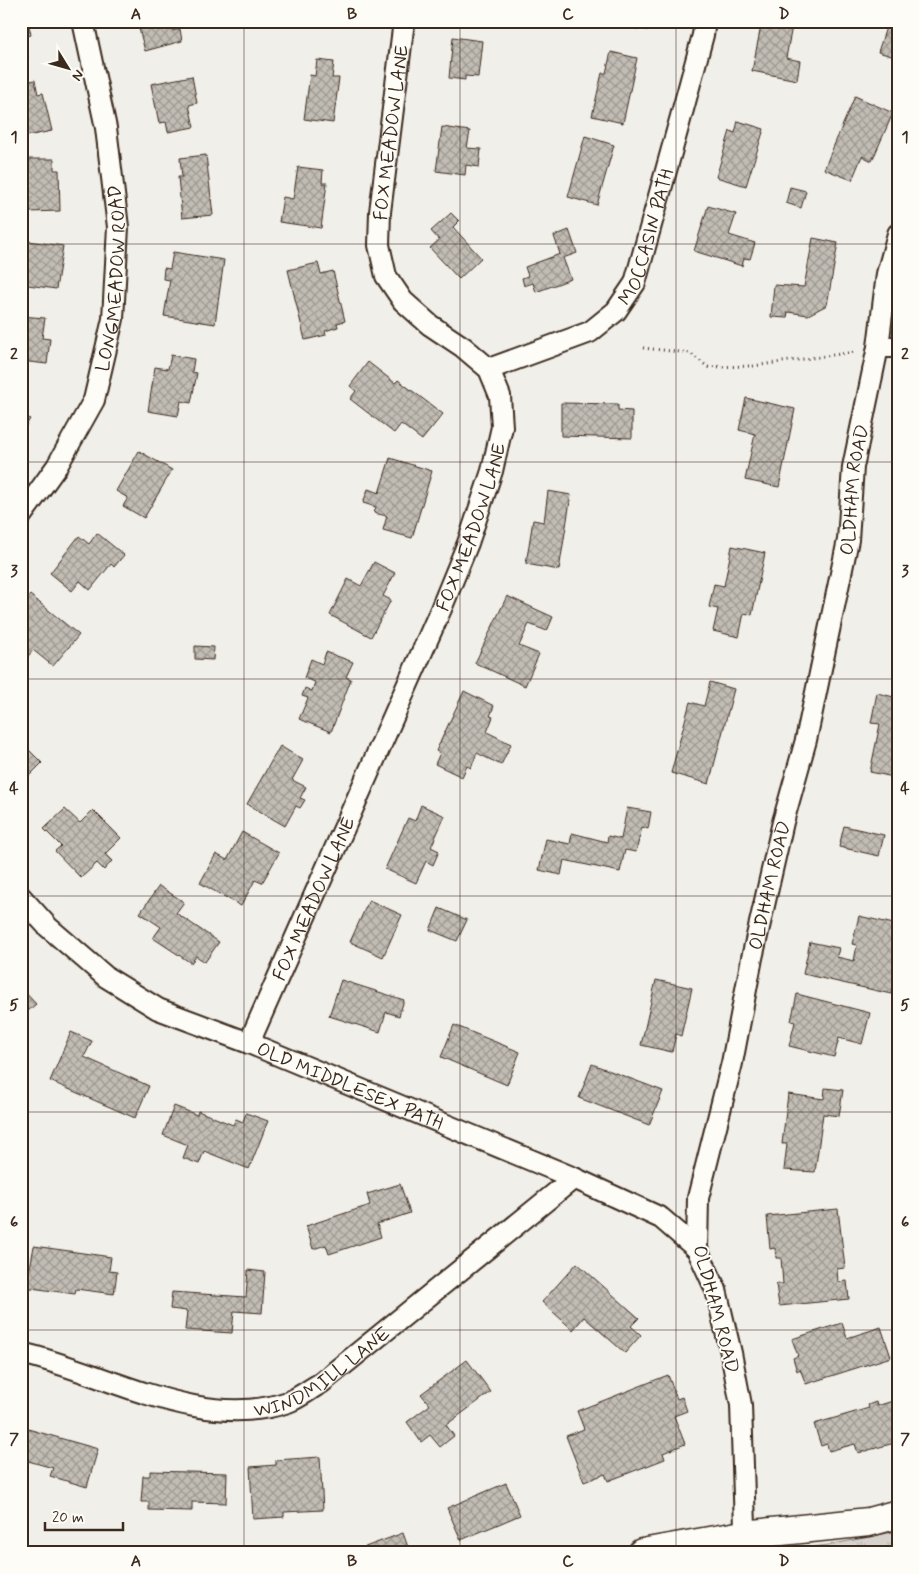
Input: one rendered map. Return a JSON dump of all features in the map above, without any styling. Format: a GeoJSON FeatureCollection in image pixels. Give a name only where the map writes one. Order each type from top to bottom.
{"type":"FeatureCollection","features":[{"type":"Feature","properties":{"kind":"street","name":"LONGMEADOW ROAD"},"geometry":{"type":"LineString","coordinates":[[21,516],[57,466],[94,400],[113,319],[118,227],[106,128],[83,21]]}},
{"type":"Feature","properties":{"kind":"street","name":"FOX MEADOW LANE"},"geometry":{"type":"LineString","coordinates":[[249,1043],[441,610],[468,543],[492,471],[502,427],[500,396],[489,369],[430,325],[403,301],[386,276],[380,245],[380,212],[404,21]]}},
{"type":"Feature","properties":{"kind":"street","name":"MOCCASIN PATH"},"geometry":{"type":"LineString","coordinates":[[489,369],[590,332],[616,311],[635,283],[690,83],[705,21]]}},
{"type":"Feature","properties":{"kind":"street","name":"OLDHAM ROAD"},"geometry":{"type":"LineString","coordinates":[[743,1535],[745,1527],[741,1405],[716,1290],[697,1249],[698,1198],[732,1063],[752,958],[783,822],[806,740],[848,540],[853,467],[885,348],[887,274],[898,234]]}},
{"type":"Feature","properties":{"kind":"street","name":"OLD MIDDLESEX PATH"},"geometry":{"type":"LineString","coordinates":[[21,897],[48,926],[106,977],[158,1009],[249,1043],[574,1178],[662,1218],[697,1249]]}},
{"type":"Feature","properties":{"kind":"street","name":"WINDMILL LANE"},"geometry":{"type":"LineString","coordinates":[[21,1353],[50,1360],[185,1405],[223,1410],[256,1410],[289,1401],[321,1383],[574,1178]]}},
{"type":"Feature","properties":{"kind":"street"},"geometry":{"type":"LineString","coordinates":[[642,1553],[743,1535],[869,1522],[898,1514]]}},
{"type":"Feature","properties":{"kind":"path"},"geometry":{"type":"LineString","coordinates":[[643,348],[690,353],[708,367],[753,366],[885,348]]}},
{"type":"Feature","properties":{"kind":"green space"},"geometry":{"type":"Polygon","coordinates":[[[898,1531],[898,1553],[754,1553],[829,1545],[898,1531]]]}},
{"type":"Feature","properties":{"kind":"building"},"geometry":{"type":"Polygon","coordinates":[[[21,21],[28,21],[31,35],[23,37],[28,57],[21,59],[21,21]]]}},
{"type":"Feature","properties":{"kind":"building"},"geometry":{"type":"Polygon","coordinates":[[[137,21],[170,21],[173,31],[180,29],[182,41],[145,51],[137,21]]]}},
{"type":"Feature","properties":{"kind":"building"},"geometry":{"type":"Polygon","coordinates":[[[611,21],[649,21],[648,30],[610,26],[611,21]]]}},
{"type":"Feature","properties":{"kind":"building"},"geometry":{"type":"Polygon","coordinates":[[[762,21],[793,21],[786,58],[800,61],[797,80],[752,71],[762,21]]]}},
{"type":"Feature","properties":{"kind":"building"},"geometry":{"type":"Polygon","coordinates":[[[888,21],[898,21],[898,58],[878,52],[888,21]]]}},
{"type":"Feature","properties":{"kind":"building"},"geometry":{"type":"Polygon","coordinates":[[[453,37],[482,41],[478,77],[465,76],[465,80],[449,78],[453,37]]]}},
{"type":"Feature","properties":{"kind":"building"},"geometry":{"type":"Polygon","coordinates":[[[611,52],[637,58],[623,123],[592,116],[602,73],[606,73],[611,52]]]}},
{"type":"Feature","properties":{"kind":"building"},"geometry":{"type":"Polygon","coordinates":[[[317,60],[334,62],[332,78],[339,78],[333,123],[304,119],[310,75],[315,76],[317,60]]]}},
{"type":"Feature","properties":{"kind":"building"},"geometry":{"type":"Polygon","coordinates":[[[192,76],[197,103],[189,105],[194,127],[168,132],[166,122],[159,123],[151,84],[192,76]]]}},
{"type":"Feature","properties":{"kind":"building"},"geometry":{"type":"Polygon","coordinates":[[[35,80],[38,94],[43,93],[52,131],[22,137],[21,83],[35,80]]]}},
{"type":"Feature","properties":{"kind":"building"},"geometry":{"type":"Polygon","coordinates":[[[855,96],[893,113],[872,161],[862,156],[852,180],[824,169],[855,96]]]}},
{"type":"Feature","properties":{"kind":"building"},"geometry":{"type":"Polygon","coordinates":[[[738,121],[764,129],[746,186],[716,177],[730,131],[735,133],[738,121]]]}},
{"type":"Feature","properties":{"kind":"building"},"geometry":{"type":"Polygon","coordinates":[[[442,127],[470,131],[467,148],[481,149],[479,167],[466,165],[465,175],[436,171],[442,127]]]}},
{"type":"Feature","properties":{"kind":"building"},"geometry":{"type":"Polygon","coordinates":[[[585,136],[614,145],[597,205],[568,197],[585,136]]]}},
{"type":"Feature","properties":{"kind":"building"},"geometry":{"type":"Polygon","coordinates":[[[206,155],[213,215],[182,218],[178,177],[182,177],[180,158],[206,155]]]}},
{"type":"Feature","properties":{"kind":"building"},"geometry":{"type":"Polygon","coordinates":[[[29,159],[54,159],[54,170],[59,170],[60,211],[29,212],[29,193],[21,193],[21,180],[29,180],[29,159]]]}},
{"type":"Feature","properties":{"kind":"building"},"geometry":{"type":"Polygon","coordinates":[[[298,167],[323,170],[322,183],[327,183],[321,228],[279,222],[283,197],[293,199],[298,167]]]}},
{"type":"Feature","properties":{"kind":"building"},"geometry":{"type":"Polygon","coordinates":[[[790,187],[806,191],[801,208],[786,203],[790,187]]]}},
{"type":"Feature","properties":{"kind":"building"},"geometry":{"type":"Polygon","coordinates":[[[708,206],[736,214],[729,235],[755,243],[750,259],[744,258],[742,266],[694,251],[708,206]]]}},
{"type":"Feature","properties":{"kind":"building"},"geometry":{"type":"Polygon","coordinates":[[[451,213],[459,221],[453,227],[481,258],[459,279],[430,248],[439,240],[431,231],[451,213]]]}},
{"type":"Feature","properties":{"kind":"building"},"geometry":{"type":"Polygon","coordinates":[[[569,230],[577,253],[563,258],[571,279],[536,292],[533,283],[524,286],[522,278],[528,276],[525,267],[560,254],[554,236],[569,230]]]}},
{"type":"Feature","properties":{"kind":"building"},"geometry":{"type":"Polygon","coordinates":[[[813,238],[838,243],[827,305],[808,315],[788,312],[787,318],[771,317],[774,285],[804,287],[813,238]]]}},
{"type":"Feature","properties":{"kind":"building"},"geometry":{"type":"Polygon","coordinates":[[[28,241],[63,246],[56,289],[21,284],[28,241]]]}},
{"type":"Feature","properties":{"kind":"building"},"geometry":{"type":"Polygon","coordinates":[[[173,252],[224,260],[215,324],[164,316],[170,280],[163,279],[164,268],[170,269],[173,252]]]}},
{"type":"Feature","properties":{"kind":"building"},"geometry":{"type":"Polygon","coordinates":[[[318,263],[321,274],[333,271],[345,321],[337,323],[338,327],[325,331],[326,335],[305,340],[288,270],[318,263]]]}},
{"type":"Feature","properties":{"kind":"building"},"geometry":{"type":"Polygon","coordinates":[[[21,316],[45,318],[42,338],[50,339],[47,364],[21,361],[21,316]]]}},
{"type":"Feature","properties":{"kind":"building"},"geometry":{"type":"Polygon","coordinates":[[[171,355],[194,359],[192,372],[197,373],[191,403],[181,401],[178,416],[148,411],[155,367],[168,369],[171,355]]]}},
{"type":"Feature","properties":{"kind":"building"},"geometry":{"type":"Polygon","coordinates":[[[368,362],[395,383],[398,380],[443,414],[422,440],[401,424],[394,433],[350,399],[356,391],[350,386],[368,362]]]}},
{"type":"Feature","properties":{"kind":"building"},"geometry":{"type":"Polygon","coordinates":[[[746,398],[795,409],[779,487],[745,480],[755,434],[739,430],[746,398]]]}},
{"type":"Feature","properties":{"kind":"building"},"geometry":{"type":"Polygon","coordinates":[[[561,403],[618,404],[618,410],[632,411],[632,438],[561,436],[561,403]]]}},
{"type":"Feature","properties":{"kind":"building"},"geometry":{"type":"Polygon","coordinates":[[[21,414],[30,419],[21,433],[21,414]]]}},
{"type":"Feature","properties":{"kind":"building"},"geometry":{"type":"Polygon","coordinates":[[[139,451],[172,470],[144,518],[123,506],[128,498],[116,491],[139,451]]]}},
{"type":"Feature","properties":{"kind":"building"},"geometry":{"type":"Polygon","coordinates":[[[390,458],[432,471],[412,538],[383,530],[387,516],[374,513],[376,507],[363,503],[368,489],[379,493],[390,458]]]}},
{"type":"Feature","properties":{"kind":"building"},"geometry":{"type":"Polygon","coordinates":[[[548,491],[571,495],[559,570],[526,564],[533,520],[544,522],[548,491]]]}},
{"type":"Feature","properties":{"kind":"building"},"geometry":{"type":"Polygon","coordinates":[[[97,533],[124,555],[114,567],[111,564],[90,590],[80,581],[72,591],[50,573],[79,536],[89,544],[97,533]]]}},
{"type":"Feature","properties":{"kind":"building"},"geometry":{"type":"Polygon","coordinates":[[[732,546],[765,553],[752,615],[744,613],[739,637],[713,631],[718,609],[709,607],[714,584],[724,586],[732,546]]]}},
{"type":"Feature","properties":{"kind":"building"},"geometry":{"type":"Polygon","coordinates":[[[374,562],[395,573],[383,596],[391,600],[371,637],[330,615],[348,579],[361,586],[374,562]]]}},
{"type":"Feature","properties":{"kind":"building"},"geometry":{"type":"Polygon","coordinates":[[[30,595],[79,635],[53,666],[33,650],[21,665],[21,606],[30,595]]]}},
{"type":"Feature","properties":{"kind":"building"},"geometry":{"type":"Polygon","coordinates":[[[507,596],[553,617],[547,631],[529,624],[519,646],[539,654],[525,686],[475,663],[507,596]]]}},
{"type":"Feature","properties":{"kind":"building"},"geometry":{"type":"Polygon","coordinates":[[[195,646],[214,647],[213,660],[195,659],[195,646]]]}},
{"type":"Feature","properties":{"kind":"building"},"geometry":{"type":"Polygon","coordinates":[[[326,652],[353,662],[346,677],[351,679],[331,732],[299,719],[308,698],[302,696],[305,688],[312,691],[315,682],[304,678],[311,659],[322,664],[326,652]]]}},
{"type":"Feature","properties":{"kind":"building"},"geometry":{"type":"Polygon","coordinates":[[[710,682],[734,689],[709,784],[671,773],[690,702],[704,706],[710,682]]]}},
{"type":"Feature","properties":{"kind":"building"},"geometry":{"type":"Polygon","coordinates":[[[464,691],[494,706],[490,716],[493,717],[487,732],[511,744],[501,765],[477,753],[471,768],[467,766],[462,777],[435,764],[440,753],[436,751],[464,691]]]}},
{"type":"Feature","properties":{"kind":"building"},"geometry":{"type":"Polygon","coordinates":[[[877,693],[898,698],[898,778],[870,772],[880,724],[871,723],[877,693]]]}},
{"type":"Feature","properties":{"kind":"building"},"geometry":{"type":"Polygon","coordinates":[[[280,746],[303,760],[292,780],[306,787],[300,798],[305,800],[300,808],[296,806],[285,826],[247,804],[280,746]]]}},
{"type":"Feature","properties":{"kind":"building"},"geometry":{"type":"Polygon","coordinates":[[[26,747],[42,763],[22,783],[21,751],[26,747]]]}},
{"type":"Feature","properties":{"kind":"building"},"geometry":{"type":"Polygon","coordinates":[[[421,805],[445,816],[431,847],[439,851],[433,865],[426,861],[416,883],[385,869],[408,818],[415,821],[421,805]]]}},
{"type":"Feature","properties":{"kind":"building"},"geometry":{"type":"Polygon","coordinates":[[[627,808],[651,812],[648,829],[642,827],[636,852],[625,850],[620,872],[564,860],[561,875],[539,870],[546,839],[570,844],[572,833],[607,842],[608,836],[621,839],[627,808]]]}},
{"type":"Feature","properties":{"kind":"building"},"geometry":{"type":"Polygon","coordinates":[[[65,809],[80,823],[93,810],[121,838],[105,854],[112,861],[104,870],[97,863],[81,878],[55,851],[61,846],[44,829],[65,809]]]}},
{"type":"Feature","properties":{"kind":"building"},"geometry":{"type":"Polygon","coordinates":[[[844,826],[884,835],[879,856],[839,847],[844,826]]]}},
{"type":"Feature","properties":{"kind":"building"},"geometry":{"type":"Polygon","coordinates":[[[242,832],[279,853],[262,883],[255,880],[241,906],[200,883],[216,854],[227,860],[242,832]]]}},
{"type":"Feature","properties":{"kind":"building"},"geometry":{"type":"Polygon","coordinates":[[[159,886],[184,902],[176,913],[219,942],[205,962],[196,956],[191,963],[153,938],[161,927],[140,913],[159,886]]]}},
{"type":"Feature","properties":{"kind":"building"},"geometry":{"type":"Polygon","coordinates":[[[369,900],[402,915],[383,957],[350,942],[369,900]]]}},
{"type":"Feature","properties":{"kind":"building"},"geometry":{"type":"Polygon","coordinates":[[[439,908],[467,920],[457,941],[430,930],[439,908]]]}},
{"type":"Feature","properties":{"kind":"building"},"geometry":{"type":"Polygon","coordinates":[[[859,916],[898,925],[898,991],[892,989],[891,994],[803,974],[810,942],[839,948],[837,957],[854,961],[857,945],[852,944],[859,916]]]}},
{"type":"Feature","properties":{"kind":"building"},"geometry":{"type":"Polygon","coordinates":[[[341,980],[404,1000],[399,1016],[386,1012],[380,1032],[329,1016],[341,980]]]}},
{"type":"Feature","properties":{"kind":"building"},"geometry":{"type":"Polygon","coordinates":[[[656,980],[692,988],[681,1036],[676,1034],[672,1052],[641,1045],[656,980]]]}},
{"type":"Feature","properties":{"kind":"building"},"geometry":{"type":"Polygon","coordinates":[[[21,988],[36,1004],[21,1017],[21,988]]]}},
{"type":"Feature","properties":{"kind":"building"},"geometry":{"type":"Polygon","coordinates":[[[797,994],[870,1013],[862,1044],[839,1038],[834,1057],[789,1046],[795,1022],[791,1021],[797,994]]]}},
{"type":"Feature","properties":{"kind":"building"},"geometry":{"type":"Polygon","coordinates":[[[454,1025],[520,1052],[507,1085],[441,1057],[454,1025]]]}},
{"type":"Feature","properties":{"kind":"building"},"geometry":{"type":"Polygon","coordinates":[[[71,1032],[92,1041],[84,1057],[149,1086],[135,1118],[50,1081],[71,1032]]]}},
{"type":"Feature","properties":{"kind":"building"},"geometry":{"type":"Polygon","coordinates":[[[592,1064],[663,1091],[649,1125],[579,1098],[592,1064]]]}},
{"type":"Feature","properties":{"kind":"building"},"geometry":{"type":"Polygon","coordinates":[[[825,1088],[843,1090],[839,1116],[823,1114],[815,1172],[784,1170],[787,1144],[782,1144],[788,1094],[824,1099],[825,1088]]]}},
{"type":"Feature","properties":{"kind":"building"},"geometry":{"type":"Polygon","coordinates":[[[174,1106],[197,1115],[198,1111],[233,1125],[236,1119],[243,1122],[246,1113],[268,1121],[249,1169],[204,1151],[199,1164],[183,1158],[188,1145],[163,1135],[174,1106]]]}},
{"type":"Feature","properties":{"kind":"building"},"geometry":{"type":"Polygon","coordinates":[[[400,1184],[410,1213],[377,1224],[381,1237],[329,1254],[326,1245],[313,1249],[306,1226],[370,1205],[367,1194],[400,1184]]]}},
{"type":"Feature","properties":{"kind":"building"},"geometry":{"type":"Polygon","coordinates":[[[838,1209],[845,1268],[837,1269],[838,1282],[847,1281],[849,1299],[779,1306],[776,1284],[783,1284],[781,1258],[776,1258],[775,1248],[770,1249],[767,1216],[838,1209]]]}},
{"type":"Feature","properties":{"kind":"building"},"geometry":{"type":"Polygon","coordinates":[[[34,1246],[111,1257],[109,1271],[117,1272],[114,1294],[76,1289],[75,1294],[24,1287],[26,1268],[30,1268],[34,1246]]]}},
{"type":"Feature","properties":{"kind":"building"},"geometry":{"type":"Polygon","coordinates":[[[577,1263],[639,1318],[631,1326],[641,1335],[625,1353],[584,1317],[573,1330],[542,1302],[577,1263]]]}},
{"type":"Feature","properties":{"kind":"building"},"geometry":{"type":"Polygon","coordinates":[[[248,1270],[265,1272],[262,1313],[234,1311],[232,1333],[185,1330],[187,1311],[170,1309],[172,1292],[246,1297],[248,1270]]]}},
{"type":"Feature","properties":{"kind":"building"},"geometry":{"type":"Polygon","coordinates":[[[842,1323],[847,1338],[881,1327],[891,1357],[806,1384],[800,1369],[797,1371],[793,1358],[798,1356],[792,1339],[842,1323]]]}},
{"type":"Feature","properties":{"kind":"building"},"geometry":{"type":"Polygon","coordinates":[[[467,1360],[491,1392],[446,1425],[454,1436],[440,1447],[430,1435],[421,1442],[407,1422],[430,1405],[421,1394],[467,1360]]]}},
{"type":"Feature","properties":{"kind":"building"},"geometry":{"type":"Polygon","coordinates":[[[668,1375],[677,1399],[682,1397],[687,1411],[674,1416],[685,1444],[663,1453],[665,1459],[608,1481],[605,1474],[584,1482],[566,1436],[584,1429],[577,1411],[668,1375]]]}},
{"type":"Feature","properties":{"kind":"building"},"geometry":{"type":"Polygon","coordinates":[[[896,1400],[898,1407],[898,1442],[858,1453],[855,1444],[829,1451],[827,1444],[821,1446],[814,1424],[869,1408],[868,1405],[876,1402],[877,1406],[896,1400]]]}},
{"type":"Feature","properties":{"kind":"building"},"geometry":{"type":"Polygon","coordinates":[[[28,1429],[98,1449],[87,1487],[50,1476],[53,1468],[21,1459],[21,1452],[28,1429]]]}},
{"type":"Feature","properties":{"kind":"building"},"geometry":{"type":"Polygon","coordinates":[[[320,1457],[323,1510],[284,1512],[284,1517],[253,1519],[250,1467],[276,1465],[276,1460],[320,1457]]]}},
{"type":"Feature","properties":{"kind":"building"},"geometry":{"type":"Polygon","coordinates":[[[150,1471],[227,1473],[226,1503],[192,1502],[192,1511],[149,1510],[149,1502],[141,1502],[143,1476],[150,1476],[150,1471]]]}},
{"type":"Feature","properties":{"kind":"building"},"geometry":{"type":"Polygon","coordinates":[[[506,1483],[520,1515],[461,1540],[447,1508],[506,1483]]]}},
{"type":"Feature","properties":{"kind":"building"},"geometry":{"type":"Polygon","coordinates":[[[403,1533],[410,1553],[349,1553],[403,1533]]]}}]}
